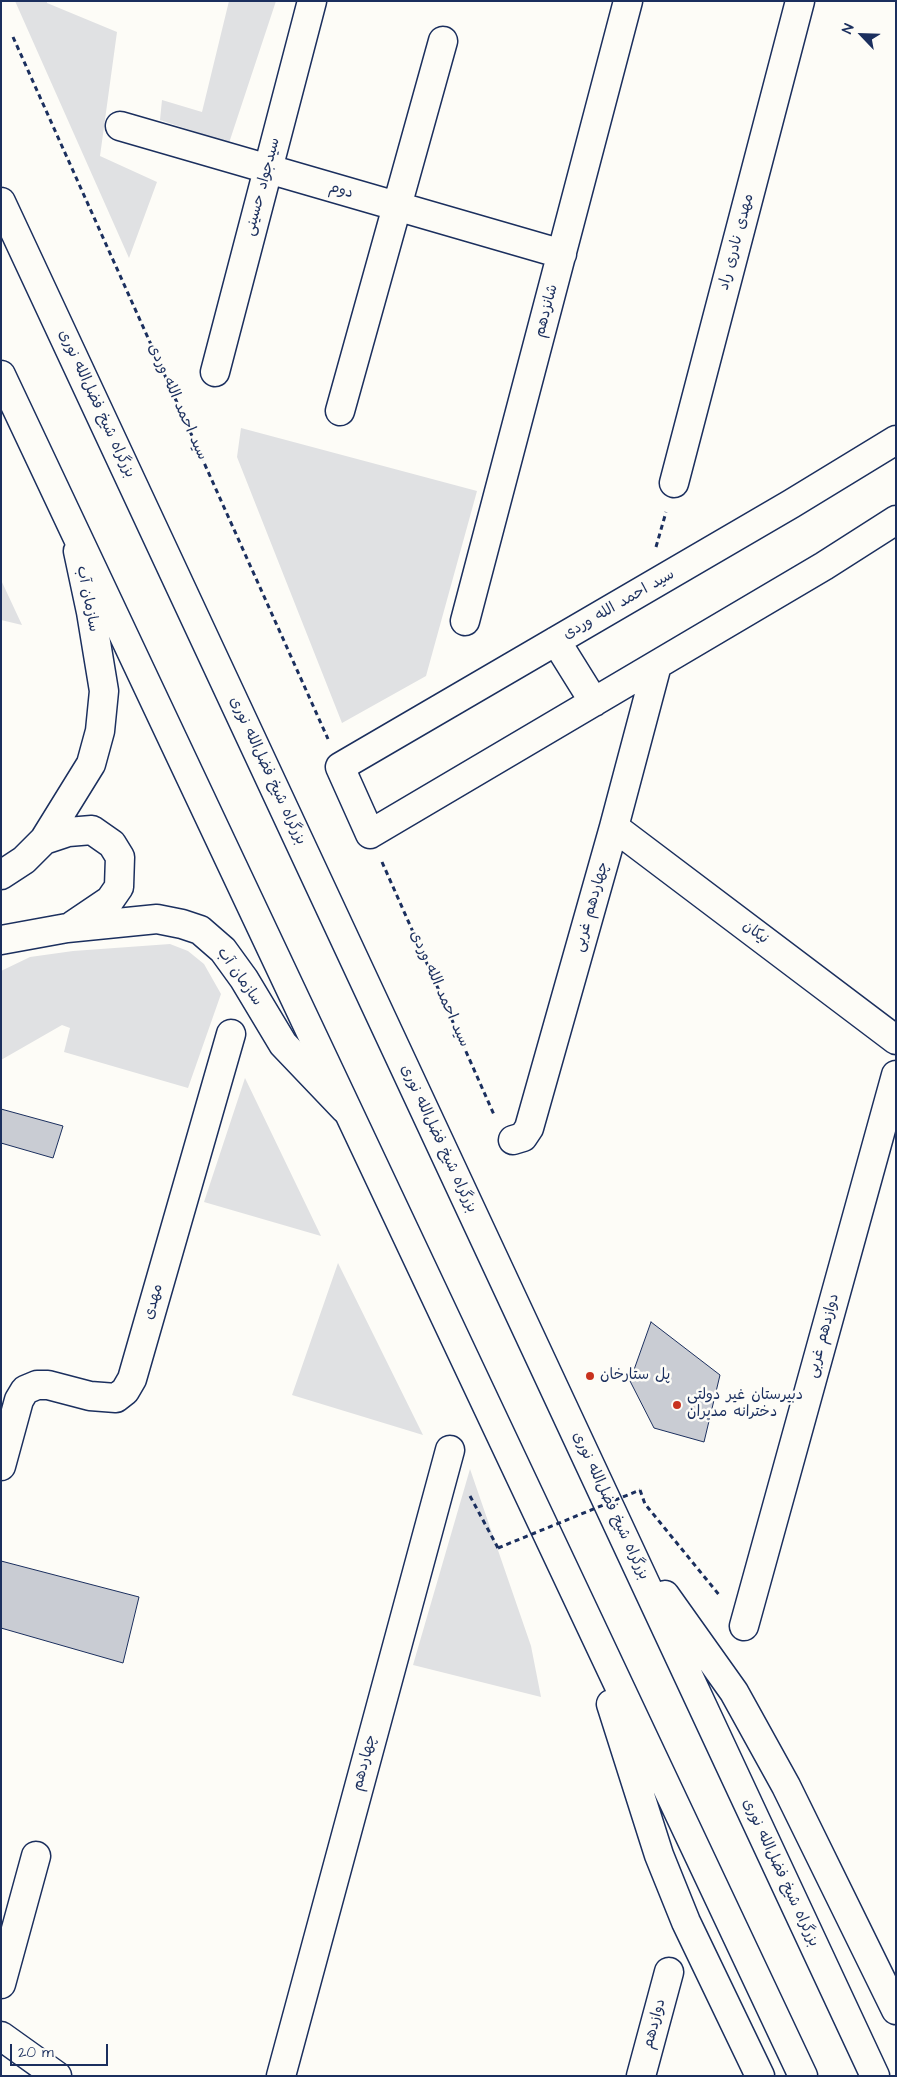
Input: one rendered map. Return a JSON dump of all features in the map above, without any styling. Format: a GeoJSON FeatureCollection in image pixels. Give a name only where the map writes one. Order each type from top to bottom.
{"type":"FeatureCollection","features":[{"type":"Feature","properties":{"kind":"main road","name":"سیدجواد حسینی"},"geometry":{"type":"LineString","coordinates":[[215,372],[312,1]]}},
{"type":"Feature","properties":{"kind":"main road","name":"شانزدهم"},"geometry":{"type":"LineString","coordinates":[[465,621],[628,1]]}},
{"type":"Feature","properties":{"kind":"main road","name":"مهدی نادری راد"},"geometry":{"type":"LineString","coordinates":[[674,483],[800,1]]}},
{"type":"Feature","properties":{"kind":"main road"},"geometry":{"type":"LineString","coordinates":[[340,411],[443,41]]}},
{"type":"Feature","properties":{"kind":"main road","name":"دوم"},"geometry":{"type":"LineString","coordinates":[[120,126],[562,254]]}},
{"type":"Feature","properties":{"kind":"main road","name":"بزرگراه شیخ فضل‌الله نوری"},"geometry":{"type":"LineString","coordinates":[[1,202],[875,2076]]}},
{"type":"Feature","properties":{"kind":"main road"},"geometry":{"type":"LineString","coordinates":[[1,375],[803,2076]]}},
{"type":"Feature","properties":{"kind":"main road","name":"سید احمد الله وردی"},"geometry":{"type":"LineString","coordinates":[[340,767],[896,440]]}},
{"type":"Feature","properties":{"kind":"main road"},"geometry":{"type":"LineString","coordinates":[[340,767],[370,834],[824,566],[896,520]]}},
{"type":"Feature","properties":{"kind":"main road","name":"سازمان آب"},"geometry":{"type":"LineString","coordinates":[[1,875],[24,860],[44,840],[91,764],[100,731],[104,691],[91,612],[73,528]]}},
{"type":"Feature","properties":{"kind":"main road"},"geometry":{"type":"LineString","coordinates":[[556,641],[594,702]]}},
{"type":"Feature","properties":{"kind":"main road","name":"چهاردهم غربی"},"geometry":{"type":"LineString","coordinates":[[513,1140],[523,1137],[529,1128],[614,827],[657,665]]}},
{"type":"Feature","properties":{"kind":"main road","name":"نیکان"},"geometry":{"type":"LineString","coordinates":[[614,827],[896,1040]]}},
{"type":"Feature","properties":{"kind":"main road"},"geometry":{"type":"LineString","coordinates":[[44,840],[68,832],[92,830],[112,844],[120,858],[119,887],[110,900],[68,928]]}},
{"type":"Feature","properties":{"kind":"main road","name":"سازمان آب"},"geometry":{"type":"LineString","coordinates":[[1,940],[68,928],[156,919],[200,930],[223,950],[239,972],[283,1044],[347,1111]]}},
{"type":"Feature","properties":{"kind":"main road","name":"مهدی"},"geometry":{"type":"LineString","coordinates":[[1,1466],[18,1400],[25,1390],[37,1385],[48,1385],[90,1396],[116,1398],[125,1391],[132,1379],[232,1034]]}},
{"type":"Feature","properties":{"kind":"main road","name":"دوازدهم غربی"},"geometry":{"type":"LineString","coordinates":[[744,1626],[896,1075]]}},
{"type":"Feature","properties":{"kind":"main road","name":"چهاردهم"},"geometry":{"type":"LineString","coordinates":[[281,2076],[450,1450]]}},
{"type":"Feature","properties":{"kind":"main road"},"geometry":{"type":"LineString","coordinates":[[626,1541],[734,1692],[786,1786],[896,2010]]}},
{"type":"Feature","properties":{"kind":"main road"},"geometry":{"type":"LineString","coordinates":[[580,1605],[659,1855],[686,1922],[760,2076]]}},
{"type":"Feature","properties":{"kind":"main road"},"geometry":{"type":"LineString","coordinates":[[1,1984],[36,1856]]}},
{"type":"Feature","properties":{"kind":"main road","name":"دوازدهم"},"geometry":{"type":"LineString","coordinates":[[641,2076],[669,1972]]}},
{"type":"Feature","properties":{"kind":"main road"},"geometry":{"type":"LineString","coordinates":[[1,2036],[57,2076]]}},
{"type":"Feature","properties":{"kind":"path","name":"سید احمد الله وردی"},"geometry":{"type":"LineString","coordinates":[[14,37],[340,767]]}},
{"type":"Feature","properties":{"kind":"path"},"geometry":{"type":"LineString","coordinates":[[643,590],[674,483]]}},
{"type":"Feature","properties":{"kind":"path","name":"سید احمد الله وردی"},"geometry":{"type":"LineString","coordinates":[[370,834],[500,1126],[505,1135],[513,1140]]}},
{"type":"Feature","properties":{"kind":"path"},"geometry":{"type":"LineString","coordinates":[[476,1507],[498,1548],[640,1490],[645,1504],[744,1626]]}},
{"type":"Feature","properties":{"kind":"shaded area"},"geometry":{"type":"Polygon","coordinates":[[[15,1],[47,1],[47,3],[117,32],[100,156],[157,182],[129,258],[15,1]]]}},
{"type":"Feature","properties":{"kind":"shaded area"},"geometry":{"type":"Polygon","coordinates":[[[229,1],[276,1],[229,143],[160,120],[162,100],[202,112],[229,1]]]}},
{"type":"Feature","properties":{"kind":"shaded area"},"geometry":{"type":"Polygon","coordinates":[[[241,428],[477,491],[426,676],[342,723],[237,457],[241,428]]]}},
{"type":"Feature","properties":{"kind":"shaded area"},"geometry":{"type":"Polygon","coordinates":[[[1,580],[22,625],[1,620],[1,580]]]}},
{"type":"Feature","properties":{"kind":"shaded area"},"geometry":{"type":"Polygon","coordinates":[[[170,944],[188,951],[204,964],[221,994],[188,1088],[64,1052],[70,1028],[62,1025],[1,1060],[1,971],[30,957],[73,951],[170,944]]]}},
{"type":"Feature","properties":{"kind":"shaded area"},"geometry":{"type":"Polygon","coordinates":[[[245,1078],[321,1236],[204,1202],[245,1078]]]}},
{"type":"Feature","properties":{"kind":"shaded area"},"geometry":{"type":"Polygon","coordinates":[[[338,1263],[423,1435],[292,1395],[338,1263]]]}},
{"type":"Feature","properties":{"kind":"shaded area"},"geometry":{"type":"Polygon","coordinates":[[[470,1469],[531,1646],[541,1697],[413,1665],[470,1469]]]}},
{"type":"Feature","properties":{"kind":"building"},"geometry":{"type":"Polygon","coordinates":[[[1,1109],[63,1126],[53,1158],[1,1143],[1,1109]]]}},
{"type":"Feature","properties":{"kind":"building","name":"دبیرستان غیر دولتی دخترانه مدبران"},"geometry":{"type":"Polygon","coordinates":[[[651,1322],[720,1375],[704,1442],[654,1428],[630,1381],[651,1322]]]}},
{"type":"Feature","properties":{"kind":"building"},"geometry":{"type":"Polygon","coordinates":[[[1,1561],[139,1597],[123,1663],[1,1628],[1,1561]]]}},
{"type":"Feature","properties":{"kind":"place","name":"پل ستارخان"},"geometry":{"type":"Point","coordinates":[590,1376]}},
{"type":"Feature","properties":{"kind":"place","name":"دبیرستان غیر دولتی دخترانه مدبران"},"geometry":{"type":"Point","coordinates":[677,1405]}}]}
